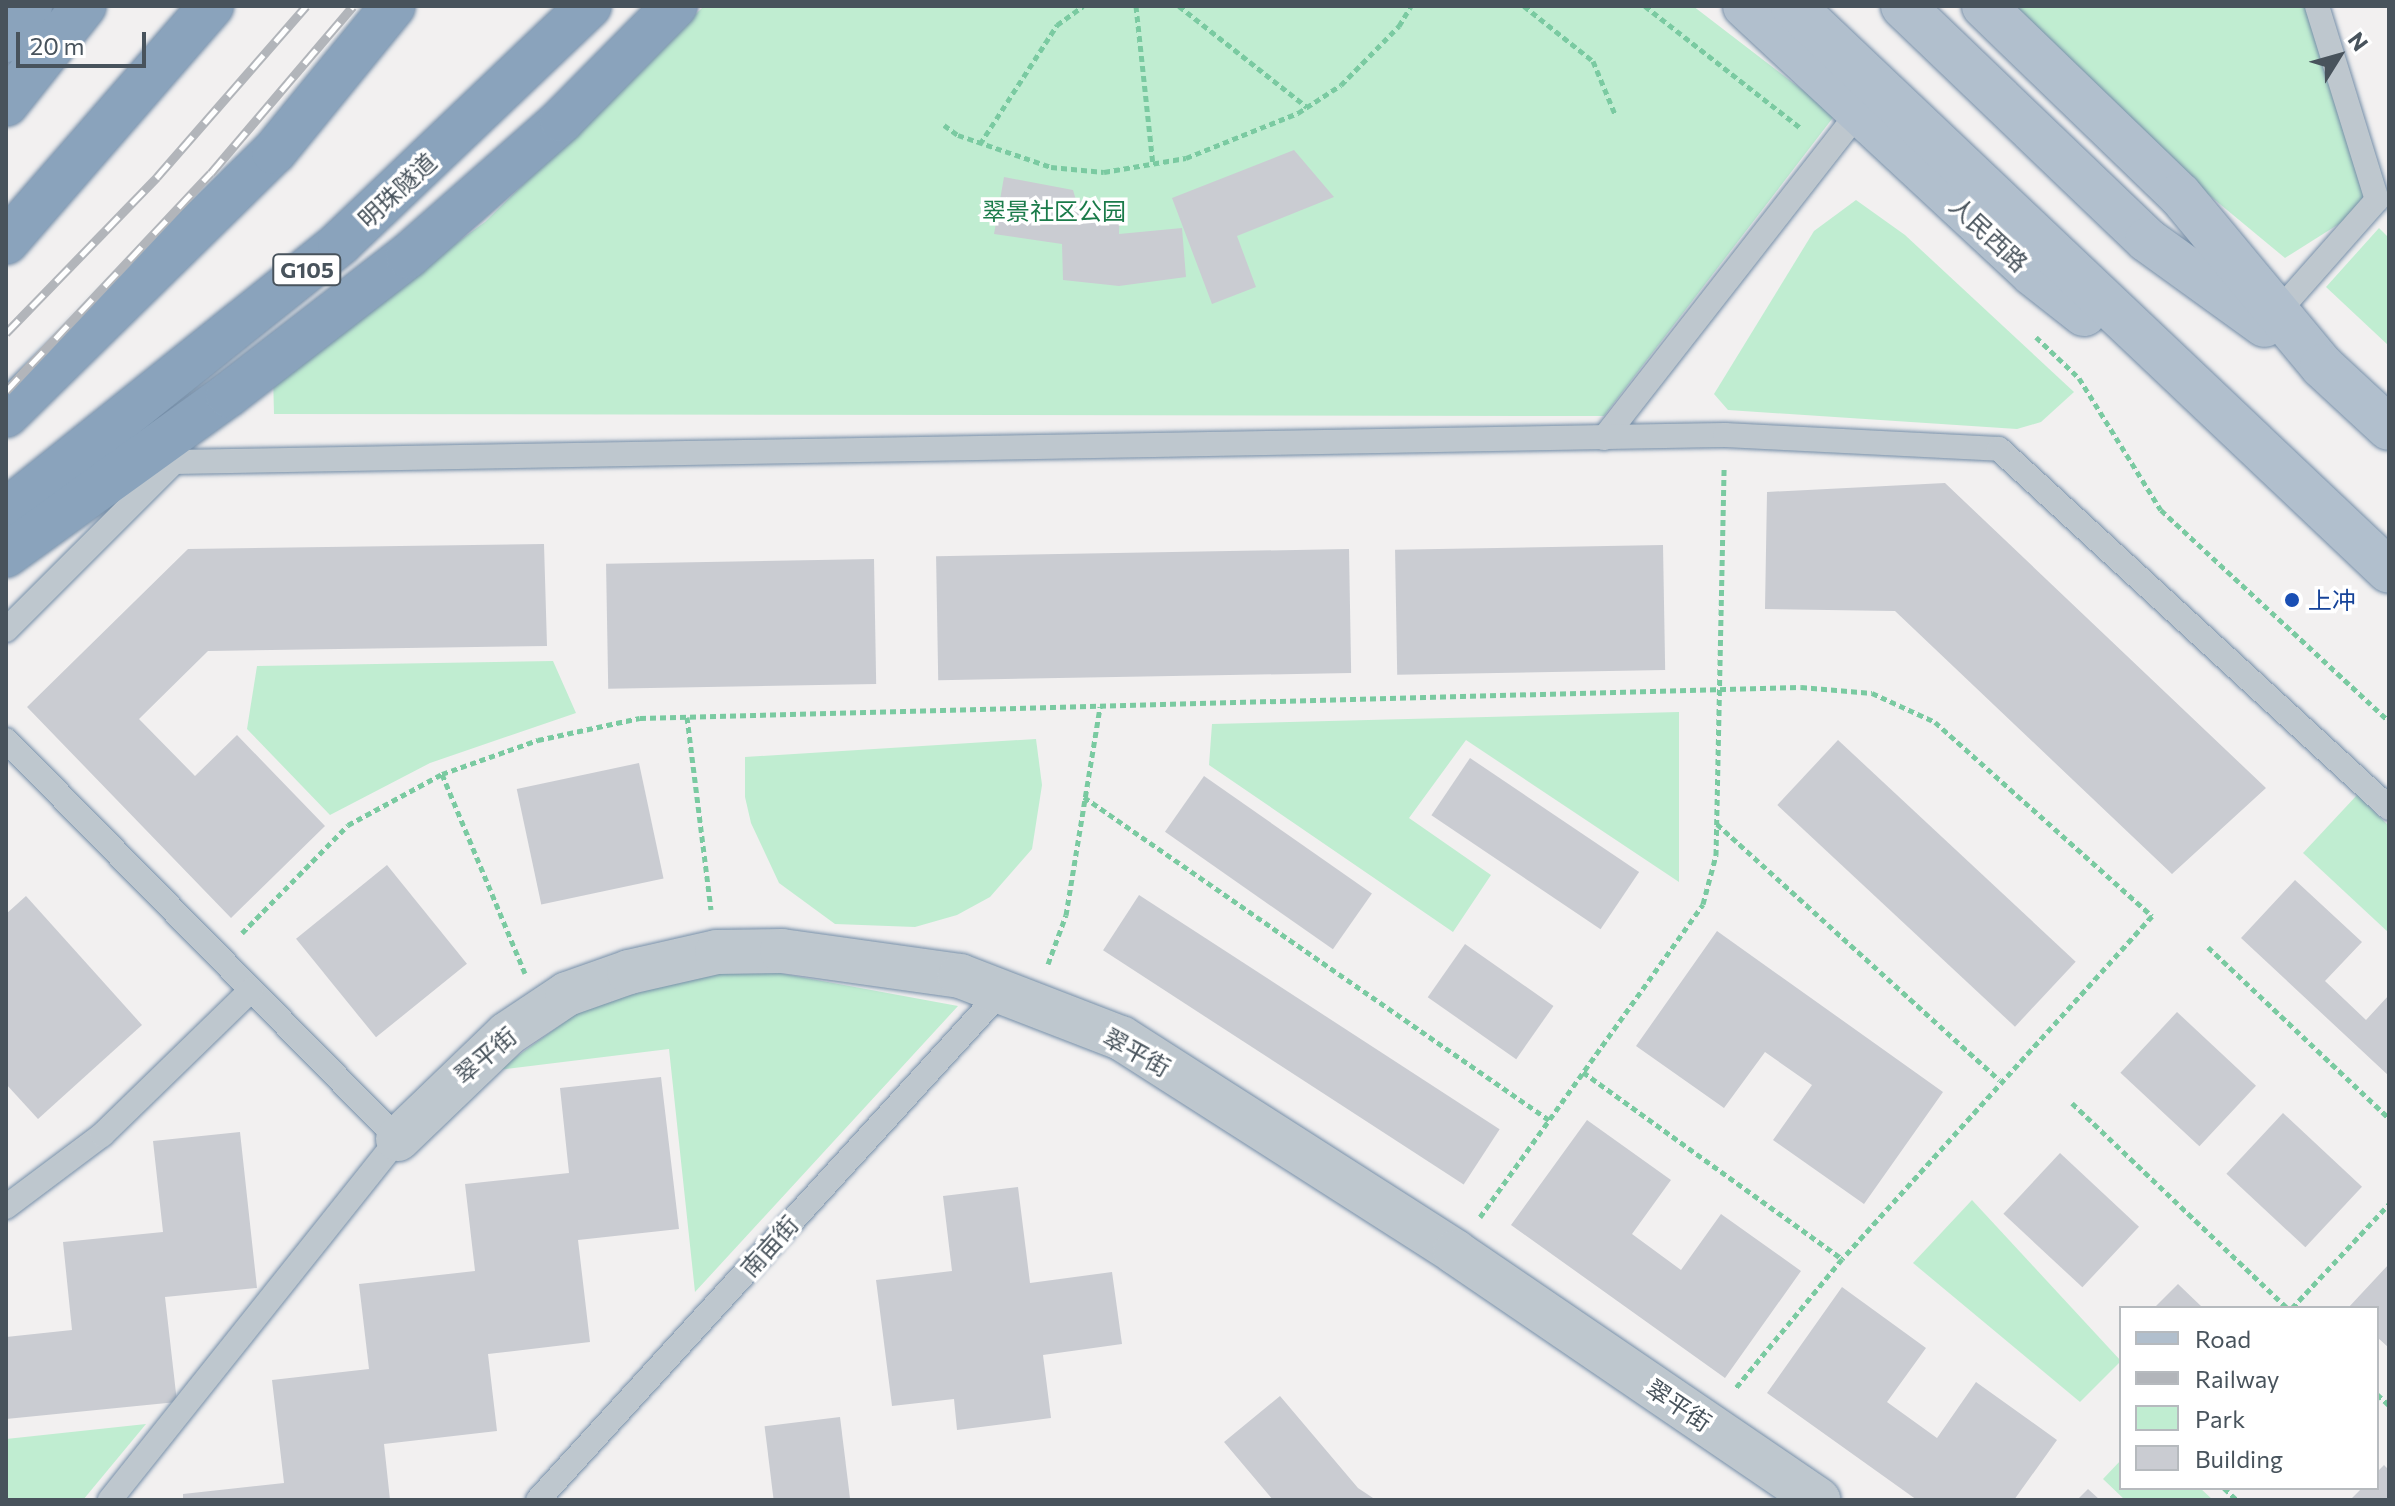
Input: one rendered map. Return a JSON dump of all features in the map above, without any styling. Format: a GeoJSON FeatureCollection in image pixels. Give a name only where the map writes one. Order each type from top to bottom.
{"type":"FeatureCollection","features":[{"type":"Feature","properties":{"kind":"highway"},"geometry":{"type":"LineString","coordinates":[[6,40],[30,6]]}},
{"type":"Feature","properties":{"kind":"highway"},"geometry":{"type":"LineString","coordinates":[[6,104],[84,6]]}},
{"type":"Feature","properties":{"kind":"highway"},"geometry":{"type":"LineString","coordinates":[[6,242],[211,6]]}},
{"type":"Feature","properties":{"kind":"highway"},"geometry":{"type":"LineString","coordinates":[[6,415],[274,152],[393,6]]}},
{"type":"Feature","properties":{"kind":"highway","name":"明珠隧道"},"geometry":{"type":"LineString","coordinates":[[6,511],[340,243],[589,6]]}},
{"type":"Feature","properties":{"kind":"highway"},"geometry":{"type":"LineString","coordinates":[[6,555],[228,395],[408,256],[562,120],[675,6]]}},
{"type":"Feature","properties":{"kind":"main road","name":"人民西路"},"geometry":{"type":"LineString","coordinates":[[1745,6],[2033,274],[2250,442]]}},
{"type":"Feature","properties":{"kind":"main road","name":"人民西路"},"geometry":{"type":"LineString","coordinates":[[1793,6],[2389,571]]}},
{"type":"Feature","properties":{"kind":"main road"},"geometry":{"type":"LineString","coordinates":[[1903,6],[2147,240],[2322,366]]}},
{"type":"Feature","properties":{"kind":"main road"},"geometry":{"type":"LineString","coordinates":[[1984,6],[2180,195],[2322,366],[2389,428]]}},
{"type":"Feature","properties":{"kind":"street","name":"翠平街"},"geometry":{"type":"LineString","coordinates":[[398,1139],[485,1054],[541,1011],[567,994],[629,972],[717,952],[782,951],[960,976],[1121,1038],[1455,1252],[1819,1500]]}},
{"type":"Feature","properties":{"kind":"lane"},"geometry":{"type":"LineString","coordinates":[[2276,314],[2377,200],[2317,6]]}},
{"type":"Feature","properties":{"kind":"lane"},"geometry":{"type":"LineString","coordinates":[[1604,438],[1859,112]]}},
{"type":"Feature","properties":{"kind":"lane"},"geometry":{"type":"LineString","coordinates":[[6,630],[174,462],[1725,435],[1999,449],[2389,808]]}},
{"type":"Feature","properties":{"kind":"lane"},"geometry":{"type":"LineString","coordinates":[[6,740],[398,1139],[110,1500]]}},
{"type":"Feature","properties":{"kind":"lane"},"geometry":{"type":"LineString","coordinates":[[6,1207],[102,1135],[251,990]]}},
{"type":"Feature","properties":{"kind":"lane","name":"南亩街"},"geometry":{"type":"LineString","coordinates":[[538,1500],[1017,998]]}},
{"type":"Feature","properties":{"kind":"path"},"geometry":{"type":"LineString","coordinates":[[980,144],[1057,25],[1083,6]]}},
{"type":"Feature","properties":{"kind":"path"},"geometry":{"type":"LineString","coordinates":[[1136,6],[1153,164]]}},
{"type":"Feature","properties":{"kind":"path"},"geometry":{"type":"LineString","coordinates":[[1179,6],[1307,107]]}},
{"type":"Feature","properties":{"kind":"path"},"geometry":{"type":"LineString","coordinates":[[944,125],[980,144],[1051,167],[1104,172],[1153,164],[1247,135],[1307,107],[1341,85],[1399,26],[1411,6]]}},
{"type":"Feature","properties":{"kind":"path"},"geometry":{"type":"LineString","coordinates":[[1524,6],[1593,61],[1615,114]]}},
{"type":"Feature","properties":{"kind":"path"},"geometry":{"type":"LineString","coordinates":[[1645,6],[1827,150]]}},
{"type":"Feature","properties":{"kind":"path"},"geometry":{"type":"LineString","coordinates":[[2024,326],[2079,378],[2161,510],[2389,721]]}},
{"type":"Feature","properties":{"kind":"path"},"geometry":{"type":"LineString","coordinates":[[1455,1252],[1703,904],[1716,855],[1716,691],[1725,435]]}},
{"type":"Feature","properties":{"kind":"path"},"geometry":{"type":"LineString","coordinates":[[218,956],[348,825],[442,774],[538,740],[640,718],[1801,687],[1872,693],[1935,722],[2152,916],[1999,1080],[1842,1259],[1707,1424]]}},
{"type":"Feature","properties":{"kind":"path"},"geometry":{"type":"LineString","coordinates":[[1017,998],[1066,915],[1100,707]]}},
{"type":"Feature","properties":{"kind":"path"},"geometry":{"type":"LineString","coordinates":[[687,717],[717,952]]}},
{"type":"Feature","properties":{"kind":"path"},"geometry":{"type":"LineString","coordinates":[[442,774],[541,1011]]}},
{"type":"Feature","properties":{"kind":"path"},"geometry":{"type":"LineString","coordinates":[[1084,797],[1549,1120]]}},
{"type":"Feature","properties":{"kind":"path"},"geometry":{"type":"LineString","coordinates":[[1716,823],[1999,1080]]}},
{"type":"Feature","properties":{"kind":"path"},"geometry":{"type":"LineString","coordinates":[[2208,947],[2389,1118]]}},
{"type":"Feature","properties":{"kind":"path"},"geometry":{"type":"LineString","coordinates":[[1583,1072],[1842,1259]]}},
{"type":"Feature","properties":{"kind":"path"},"geometry":{"type":"LineString","coordinates":[[2072,1103],[2288,1306]]}},
{"type":"Feature","properties":{"kind":"path"},"geometry":{"type":"LineString","coordinates":[[2292,1306],[2389,1204]]}},
{"type":"Feature","properties":{"kind":"green space","name":"翠景社区公园"},"geometry":{"type":"Polygon","coordinates":[[[704,6],[1693,6],[1835,115],[1604,416],[274,414],[273,376],[485,222],[704,6]]]}},
{"type":"Feature","properties":{"kind":"green space"},"geometry":{"type":"Polygon","coordinates":[[[1995,6],[2317,6],[2377,200],[2285,258],[2029,46],[1995,6]]]}},
{"type":"Feature","properties":{"kind":"green space"},"geometry":{"type":"Polygon","coordinates":[[[1856,200],[1905,235],[2074,392],[2041,422],[2017,429],[1728,410],[1714,394],[1814,231],[1856,200]]]}},
{"type":"Feature","properties":{"kind":"green space"},"geometry":{"type":"Polygon","coordinates":[[[2379,228],[2389,238],[2389,346],[2326,287],[2379,228]]]}},
{"type":"Feature","properties":{"kind":"green space"},"geometry":{"type":"Polygon","coordinates":[[[553,661],[576,713],[430,763],[330,815],[247,729],[257,666],[553,661]]]}},
{"type":"Feature","properties":{"kind":"green space"},"geometry":{"type":"Polygon","coordinates":[[[1679,712],[1679,882],[1466,740],[1409,818],[1491,875],[1453,932],[1209,765],[1212,724],[1679,712]]]}},
{"type":"Feature","properties":{"kind":"green space"},"geometry":{"type":"Polygon","coordinates":[[[1036,739],[1042,785],[1032,849],[990,897],[957,915],[915,927],[835,924],[779,883],[751,823],[745,797],[745,757],[1036,739]]]}},
{"type":"Feature","properties":{"kind":"green space"},"geometry":{"type":"Polygon","coordinates":[[[2357,795],[2389,826],[2389,933],[2303,853],[2357,795]]]}},
{"type":"Feature","properties":{"kind":"green space"},"geometry":{"type":"Polygon","coordinates":[[[716,971],[768,971],[958,1006],[695,1292],[669,1049],[498,1070],[584,1008],[716,971]]]}},
{"type":"Feature","properties":{"kind":"green space"},"geometry":{"type":"Polygon","coordinates":[[[1972,1200],[2119,1359],[2119,1363],[2080,1402],[1913,1263],[1972,1200]]]}},
{"type":"Feature","properties":{"kind":"green space"},"geometry":{"type":"Polygon","coordinates":[[[146,1424],[83,1500],[6,1500],[6,1439],[146,1424]]]}},
{"type":"Feature","properties":{"kind":"green space"},"geometry":{"type":"Polygon","coordinates":[[[2119,1462],[2119,1490],[2202,1490],[2213,1500],[2125,1500],[2103,1479],[2119,1462]]]}},
{"type":"Feature","properties":{"kind":"building"},"geometry":{"type":"Polygon","coordinates":[[[1294,150],[1334,197],[1237,236],[1256,287],[1212,304],[1172,198],[1294,150]]]}},
{"type":"Feature","properties":{"kind":"building"},"geometry":{"type":"Polygon","coordinates":[[[1004,177],[1073,190],[1076,200],[1120,207],[1119,234],[1182,228],[1186,277],[1119,286],[1063,280],[1062,244],[994,234],[1004,177]]]}},
{"type":"Feature","properties":{"kind":"building"},"geometry":{"type":"Polygon","coordinates":[[[1945,483],[2266,788],[2172,874],[1895,611],[1765,609],[1767,492],[1945,483]]]}},
{"type":"Feature","properties":{"kind":"building"},"geometry":{"type":"Polygon","coordinates":[[[544,544],[547,646],[208,651],[139,719],[195,776],[237,735],[325,826],[231,918],[27,707],[188,549],[544,544]]]}},
{"type":"Feature","properties":{"kind":"building"},"geometry":{"type":"Polygon","coordinates":[[[1663,545],[1665,670],[1397,675],[1395,550],[1663,545]]]}},
{"type":"Feature","properties":{"kind":"building"},"geometry":{"type":"Polygon","coordinates":[[[1349,549],[1351,673],[938,680],[936,556],[1349,549]]]}},
{"type":"Feature","properties":{"kind":"building"},"geometry":{"type":"Polygon","coordinates":[[[874,559],[876,684],[608,689],[606,564],[874,559]]]}},
{"type":"Feature","properties":{"kind":"building"},"geometry":{"type":"Polygon","coordinates":[[[1838,740],[2076,962],[2015,1027],[1777,805],[1838,740]]]}},
{"type":"Feature","properties":{"kind":"building"},"geometry":{"type":"Polygon","coordinates":[[[1470,758],[1639,872],[1601,929],[1431,815],[1470,758]]]}},
{"type":"Feature","properties":{"kind":"building"},"geometry":{"type":"Polygon","coordinates":[[[639,763],[664,878],[541,904],[517,789],[639,763]]]}},
{"type":"Feature","properties":{"kind":"building"},"geometry":{"type":"Polygon","coordinates":[[[1204,776],[1372,894],[1333,949],[1165,832],[1204,776]]]}},
{"type":"Feature","properties":{"kind":"building"},"geometry":{"type":"Polygon","coordinates":[[[387,865],[467,964],[376,1037],[296,939],[387,865]]]}},
{"type":"Feature","properties":{"kind":"building"},"geometry":{"type":"Polygon","coordinates":[[[2295,880],[2362,942],[2325,981],[2366,1020],[2389,995],[2389,1076],[2241,938],[2295,880]]]}},
{"type":"Feature","properties":{"kind":"building"},"geometry":{"type":"Polygon","coordinates":[[[1139,895],[1500,1129],[1464,1185],[1103,950],[1139,895]]]}},
{"type":"Feature","properties":{"kind":"building"},"geometry":{"type":"Polygon","coordinates":[[[26,896],[142,1025],[38,1119],[6,1084],[6,914],[26,896]]]}},
{"type":"Feature","properties":{"kind":"building"},"geometry":{"type":"Polygon","coordinates":[[[1717,931],[1943,1092],[1864,1204],[1773,1140],[1812,1085],[1765,1052],[1724,1108],[1636,1046],[1717,931]]]}},
{"type":"Feature","properties":{"kind":"building"},"geometry":{"type":"Polygon","coordinates":[[[1465,944],[1553,1006],[1516,1059],[1428,997],[1465,944]]]}},
{"type":"Feature","properties":{"kind":"building"},"geometry":{"type":"Polygon","coordinates":[[[2177,1012],[2256,1086],[2199,1146],[2120,1073],[2177,1012]]]}},
{"type":"Feature","properties":{"kind":"building"},"geometry":{"type":"Polygon","coordinates":[[[661,1077],[679,1229],[578,1240],[590,1342],[488,1354],[497,1431],[384,1444],[390,1500],[183,1500],[183,1494],[284,1483],[272,1380],[369,1369],[359,1284],[475,1271],[465,1184],[569,1173],[560,1088],[661,1077]]]}},
{"type":"Feature","properties":{"kind":"building"},"geometry":{"type":"Polygon","coordinates":[[[2283,1113],[2362,1187],[2305,1247],[2226,1174],[2283,1113]]]}},
{"type":"Feature","properties":{"kind":"building"},"geometry":{"type":"Polygon","coordinates":[[[1587,1120],[1671,1180],[1632,1234],[1681,1270],[1721,1214],[1801,1271],[1725,1378],[1511,1225],[1587,1120]]]}},
{"type":"Feature","properties":{"kind":"building"},"geometry":{"type":"Polygon","coordinates":[[[240,1132],[257,1288],[165,1297],[177,1402],[6,1419],[6,1337],[72,1330],[63,1242],[163,1232],[153,1141],[240,1132]]]}},
{"type":"Feature","properties":{"kind":"building"},"geometry":{"type":"Polygon","coordinates":[[[2060,1153],[2139,1227],[2082,1287],[2003,1214],[2060,1153]]]}},
{"type":"Feature","properties":{"kind":"building"},"geometry":{"type":"Polygon","coordinates":[[[1018,1187],[1030,1283],[1112,1272],[1122,1344],[1043,1355],[1051,1418],[957,1430],[954,1399],[892,1406],[876,1280],[952,1271],[943,1196],[1018,1187]]]}},
{"type":"Feature","properties":{"kind":"building"},"geometry":{"type":"Polygon","coordinates":[[[2389,1264],[2389,1348],[2379,1339],[2379,1306],[2350,1306],[2389,1264]]]}},
{"type":"Feature","properties":{"kind":"building"},"geometry":{"type":"Polygon","coordinates":[[[2178,1284],[2201,1306],[2156,1306],[2178,1284]]]}},
{"type":"Feature","properties":{"kind":"building"},"geometry":{"type":"Polygon","coordinates":[[[1842,1287],[1926,1348],[1887,1402],[1937,1438],[1976,1382],[2057,1440],[2014,1500],[1917,1500],[1767,1393],[1842,1287]]]}},
{"type":"Feature","properties":{"kind":"building"},"geometry":{"type":"Polygon","coordinates":[[[1280,1396],[1358,1488],[1376,1500],[1273,1500],[1224,1442],[1280,1396]]]}},
{"type":"Feature","properties":{"kind":"building"},"geometry":{"type":"Polygon","coordinates":[[[840,1417],[850,1500],[774,1500],[765,1426],[840,1417]]]}},
{"type":"Feature","properties":{"kind":"building"},"geometry":{"type":"Polygon","coordinates":[[[2384,1465],[2389,1470],[2389,1500],[2350,1500],[2360,1490],[2379,1490],[2379,1470],[2384,1465]]]}},
{"type":"Feature","properties":{"kind":"building"},"geometry":{"type":"Polygon","coordinates":[[[2088,1489],[2100,1500],[2077,1500],[2088,1489]]]}},
{"type":"Feature","properties":{"kind":"railway"},"geometry":{"type":"LineString","coordinates":[[6,333],[157,177],[306,6]]}},
{"type":"Feature","properties":{"kind":"railway"},"geometry":{"type":"LineString","coordinates":[[6,391],[211,173],[353,6]]}},
{"type":"Feature","properties":{"kind":"place","name":"上冲"},"geometry":{"type":"Point","coordinates":[2292,600]}}]}
